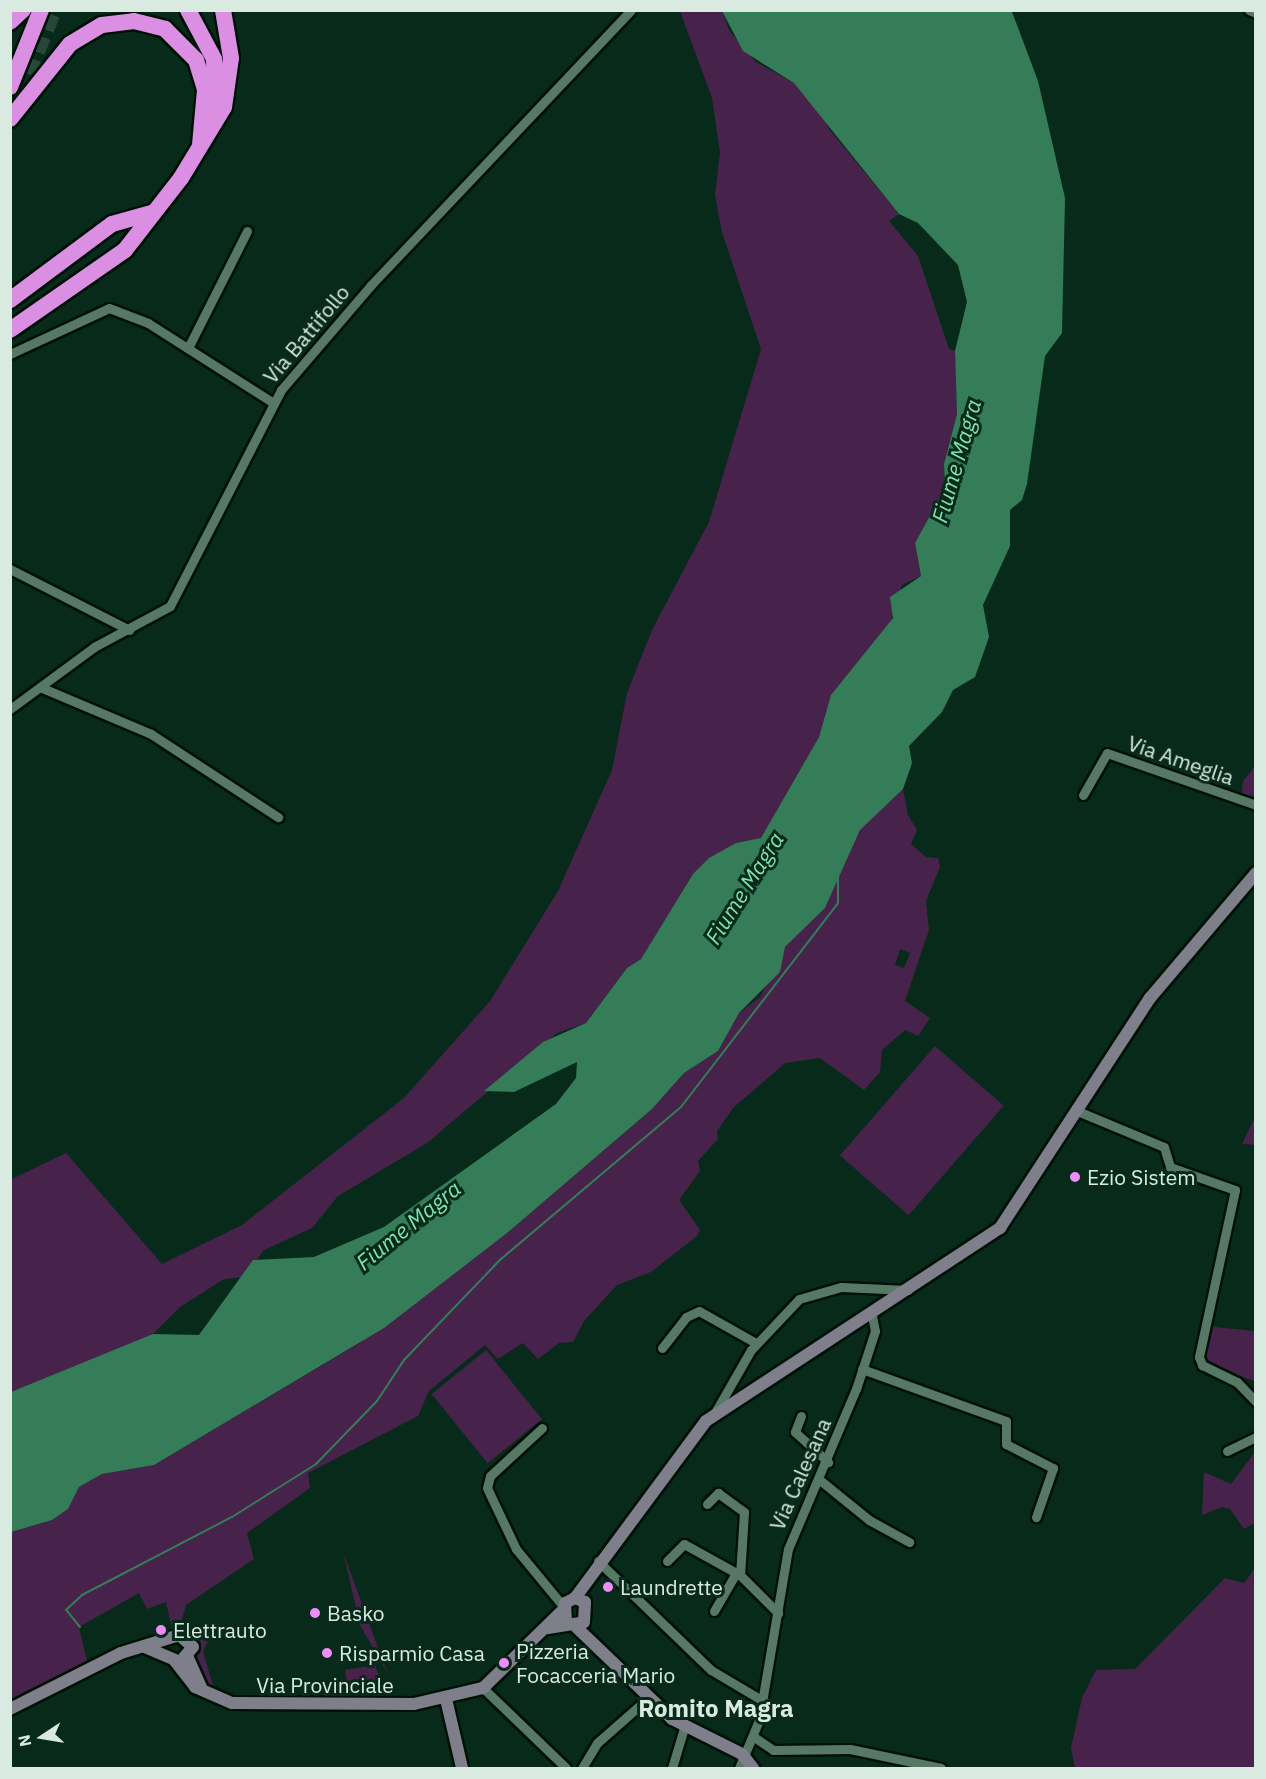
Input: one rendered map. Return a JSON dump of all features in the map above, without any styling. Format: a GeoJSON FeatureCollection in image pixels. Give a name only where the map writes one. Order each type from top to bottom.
{"type":"FeatureCollection","features":[{"type":"Feature","properties":{"kind":"highway"},"geometry":{"type":"LineString","coordinates":[[10,22],[23,10]]}},
{"type":"Feature","properties":{"kind":"highway"},"geometry":{"type":"LineString","coordinates":[[10,87],[41,10]]}},
{"type":"Feature","properties":{"kind":"highway"},"geometry":{"type":"LineString","coordinates":[[188,10],[206,38],[216,72],[214,110],[200,146]]}},
{"type":"Feature","properties":{"kind":"highway"},"geometry":{"type":"LineString","coordinates":[[10,330],[125,250],[219,120],[228,91],[230,50],[223,10]]}},
{"type":"Feature","properties":{"kind":"highway"},"geometry":{"type":"LineString","coordinates":[[10,117],[70,44],[102,25],[134,21],[165,29],[196,60],[205,90],[200,146]]}},
{"type":"Feature","properties":{"kind":"highway"},"geometry":{"type":"LineString","coordinates":[[10,117],[28,74]]}},
{"type":"Feature","properties":{"kind":"highway"},"geometry":{"type":"LineString","coordinates":[[10,300],[112,224],[151,213]]}},
{"type":"Feature","properties":{"kind":"main road"},"geometry":{"type":"LineString","coordinates":[[753,1768],[742,1754],[684,1728],[648,1698],[570,1617],[580,1600],[588,1577],[598,1561],[713,1416],[912,1290],[1000,1228],[1150,998],[1256,873]]}},
{"type":"Feature","properties":{"kind":"main road","name":"Via Provinciale"},"geometry":{"type":"LineString","coordinates":[[205,1693],[232,1703],[290,1708],[446,1699],[483,1688],[546,1629],[570,1617],[580,1600]]}},
{"type":"Feature","properties":{"kind":"main road"},"geometry":{"type":"LineString","coordinates":[[172,1637],[172,1659],[188,1682],[205,1693]]}},
{"type":"Feature","properties":{"kind":"main road"},"geometry":{"type":"LineString","coordinates":[[10,1709],[112,1657],[172,1637],[190,1640],[188,1658],[205,1693]]}},
{"type":"Feature","properties":{"kind":"main road"},"geometry":{"type":"LineString","coordinates":[[144,1647],[172,1659],[188,1658]]}},
{"type":"Feature","properties":{"kind":"main road"},"geometry":{"type":"LineString","coordinates":[[446,1699],[462,1768]]}},
{"type":"Feature","properties":{"kind":"street","name":"Via Battifollo"},"geometry":{"type":"LineString","coordinates":[[10,709],[129,630],[171,606],[184,586],[192,557],[272,402],[371,285],[631,10]]}},
{"type":"Feature","properties":{"kind":"street"},"geometry":{"type":"LineString","coordinates":[[1249,10],[1256,13]]}},
{"type":"Feature","properties":{"kind":"street"},"geometry":{"type":"LineString","coordinates":[[188,348],[247,231]]}},
{"type":"Feature","properties":{"kind":"street"},"geometry":{"type":"LineString","coordinates":[[10,354],[109,308],[148,323],[272,402]]}},
{"type":"Feature","properties":{"kind":"street"},"geometry":{"type":"LineString","coordinates":[[10,569],[129,630]]}},
{"type":"Feature","properties":{"kind":"street"},"geometry":{"type":"LineString","coordinates":[[40,687],[151,734],[278,817]]}},
{"type":"Feature","properties":{"kind":"street","name":"Via Ameglia"},"geometry":{"type":"LineString","coordinates":[[1083,795],[1107,753],[1256,805]]}},
{"type":"Feature","properties":{"kind":"street"},"geometry":{"type":"LineString","coordinates":[[1075,1110],[1164,1148],[1170,1167],[1235,1190],[1199,1357],[1202,1365],[1238,1382],[1256,1402]]}},
{"type":"Feature","properties":{"kind":"street"},"geometry":{"type":"LineString","coordinates":[[713,1416],[756,1343],[799,1299],[814,1290],[912,1290]]}},
{"type":"Feature","properties":{"kind":"street"},"geometry":{"type":"LineString","coordinates":[[662,1348],[686,1317],[699,1311],[756,1343]]}},
{"type":"Feature","properties":{"kind":"street","name":"Via Calesana"},"geometry":{"type":"LineString","coordinates":[[738,1768],[742,1754],[754,1737],[763,1701],[790,1540],[828,1462],[862,1369],[875,1330],[872,1315]]}},
{"type":"Feature","properties":{"kind":"street"},"geometry":{"type":"LineString","coordinates":[[862,1369],[1006,1422],[1006,1444],[1053,1468],[1036,1517]]}},
{"type":"Feature","properties":{"kind":"street"},"geometry":{"type":"LineString","coordinates":[[801,1416],[795,1432],[828,1462]]}},
{"type":"Feature","properties":{"kind":"street"},"geometry":{"type":"LineString","coordinates":[[542,1428],[490,1476],[487,1488],[516,1549],[570,1617]]}},
{"type":"Feature","properties":{"kind":"street"},"geometry":{"type":"LineString","coordinates":[[1227,1451],[1256,1437]]}},
{"type":"Feature","properties":{"kind":"street"},"geometry":{"type":"LineString","coordinates":[[820,1481],[869,1520],[909,1542]]}},
{"type":"Feature","properties":{"kind":"street"},"geometry":{"type":"LineString","coordinates":[[707,1504],[718,1493],[744,1512],[738,1574],[714,1611]]}},
{"type":"Feature","properties":{"kind":"street"},"geometry":{"type":"LineString","coordinates":[[667,1561],[684,1544],[738,1574],[778,1613]]}},
{"type":"Feature","properties":{"kind":"street"},"geometry":{"type":"LineString","coordinates":[[598,1561],[711,1670],[763,1701]]}},
{"type":"Feature","properties":{"kind":"street"},"geometry":{"type":"LineString","coordinates":[[483,1688],[566,1768]]}},
{"type":"Feature","properties":{"kind":"street"},"geometry":{"type":"LineString","coordinates":[[582,1768],[597,1743],[648,1698]]}},
{"type":"Feature","properties":{"kind":"street"},"geometry":{"type":"LineString","coordinates":[[672,1768],[684,1728]]}},
{"type":"Feature","properties":{"kind":"street"},"geometry":{"type":"LineString","coordinates":[[754,1737],[773,1750],[850,1749],[940,1768]]}},
{"type":"Feature","properties":{"kind":"shaded area"},"geometry":{"type":"Polygon","coordinates":[[[680,11],[722,11],[729,30],[756,62],[794,83],[821,111],[829,129],[899,214],[889,221],[918,256],[949,349],[955,351],[957,414],[944,464],[945,488],[915,543],[921,576],[902,585],[889,627],[831,696],[819,737],[761,839],[736,843],[693,874],[641,959],[627,968],[586,1023],[557,1033],[427,1143],[338,1196],[312,1228],[264,1250],[244,1277],[224,1279],[180,1307],[153,1334],[116,1353],[11,1392],[10,1180],[66,1153],[162,1264],[242,1225],[404,1098],[490,1001],[558,891],[612,770],[627,693],[652,630],[709,522],[761,349],[722,232],[715,195],[720,152],[712,98],[680,11]]]}},
{"type":"Feature","properties":{"kind":"shaded area"},"geometry":{"type":"Polygon","coordinates":[[[1255,766],[1255,807],[1241,802],[1243,781],[1255,766]]]}},
{"type":"Feature","properties":{"kind":"shaded area"},"geometry":{"type":"Polygon","coordinates":[[[903,789],[908,815],[917,830],[911,844],[926,857],[938,858],[940,867],[926,901],[929,930],[905,1001],[930,1018],[918,1036],[905,1030],[882,1050],[880,1072],[864,1090],[820,1058],[785,1063],[733,1108],[717,1131],[718,1139],[698,1161],[700,1171],[679,1200],[700,1230],[697,1236],[651,1272],[617,1285],[584,1321],[573,1342],[559,1343],[538,1359],[523,1343],[498,1359],[485,1345],[429,1391],[418,1416],[308,1473],[310,1488],[247,1533],[254,1559],[186,1605],[179,1630],[173,1634],[166,1602],[147,1609],[139,1593],[79,1627],[87,1661],[11,1702],[11,1532],[52,1520],[68,1509],[79,1487],[102,1474],[154,1465],[358,1344],[507,1233],[652,1109],[684,1073],[718,1051],[739,1013],[760,997],[785,947],[825,908],[860,829],[903,789]],[[900,949],[895,965],[904,968],[910,953],[900,949]]]}},
{"type":"Feature","properties":{"kind":"shaded area"},"geometry":{"type":"Polygon","coordinates":[[[935,1046],[1004,1106],[909,1215],[840,1155],[935,1046]]]}},
{"type":"Feature","properties":{"kind":"shaded area"},"geometry":{"type":"Polygon","coordinates":[[[1255,1117],[1255,1145],[1242,1144],[1255,1117]]]}},
{"type":"Feature","properties":{"kind":"shaded area"},"geometry":{"type":"Polygon","coordinates":[[[1205,1326],[1255,1331],[1255,1381],[1209,1366],[1203,1359],[1205,1326]]]}},
{"type":"Feature","properties":{"kind":"shaded area"},"geometry":{"type":"Polygon","coordinates":[[[486,1350],[542,1419],[488,1463],[432,1394],[486,1350]]]}},
{"type":"Feature","properties":{"kind":"shaded area"},"geometry":{"type":"Polygon","coordinates":[[[1255,1452],[1255,1523],[1244,1529],[1230,1509],[1222,1507],[1202,1515],[1204,1472],[1231,1484],[1255,1452]]]}},
{"type":"Feature","properties":{"kind":"shaded area"},"geometry":{"type":"Polygon","coordinates":[[[343,1552],[387,1672],[404,1702],[360,1625],[343,1552]]]}},
{"type":"Feature","properties":{"kind":"shaded area"},"geometry":{"type":"Polygon","coordinates":[[[1255,1568],[1255,1768],[1075,1768],[1071,1748],[1082,1698],[1096,1670],[1135,1669],[1225,1578],[1244,1583],[1255,1568]]]}},
{"type":"Feature","properties":{"kind":"shaded area"},"geometry":{"type":"Polygon","coordinates":[[[217,1620],[203,1652],[214,1689],[204,1684],[193,1662],[198,1638],[217,1620]]]}},
{"type":"Feature","properties":{"kind":"shaded area"},"geometry":{"type":"Polygon","coordinates":[[[375,1665],[384,1688],[377,1700],[322,1702],[320,1695],[348,1692],[345,1670],[375,1665]]]}},
{"type":"Feature","properties":{"kind":"water","name":"Fiume Magra"},"geometry":{"type":"Polygon","coordinates":[[[1011,10],[1014,17],[1038,81],[1065,198],[1062,333],[1045,356],[1027,484],[1022,500],[1010,510],[1010,546],[983,605],[989,637],[975,677],[953,690],[942,712],[909,746],[912,763],[903,789],[860,830],[825,908],[785,947],[780,972],[739,1013],[718,1051],[684,1073],[652,1109],[507,1233],[384,1328],[154,1465],[102,1474],[79,1487],[68,1509],[52,1520],[11,1532],[11,1392],[153,1334],[199,1335],[253,1260],[314,1257],[384,1227],[556,1104],[576,1078],[577,1062],[514,1092],[484,1091],[543,1042],[586,1023],[627,968],[641,959],[693,874],[709,858],[736,843],[761,838],[819,737],[831,695],[893,618],[890,597],[921,576],[915,543],[945,488],[944,464],[957,414],[955,351],[967,302],[958,265],[918,223],[899,214],[794,83],[743,51],[722,11],[1011,10]]]}},
{"type":"Feature","properties":{"kind":"waterway"},"geometry":{"type":"LineString","coordinates":[[80,1627],[66,1610],[82,1595],[232,1517],[316,1464],[377,1401],[404,1360],[501,1259],[681,1107],[838,903],[838,872]]}},
{"type":"Feature","properties":{"kind":"tunnel"},"geometry":{"type":"LineString","coordinates":[[28,74],[54,10]]}},
{"type":"Feature","properties":{"kind":"place","name":"Ezio Sistem"},"geometry":{"type":"Point","coordinates":[1075,1177]}},
{"type":"Feature","properties":{"kind":"place","name":"Laundrette"},"geometry":{"type":"Point","coordinates":[608,1587]}},
{"type":"Feature","properties":{"kind":"place","name":"Basko"},"geometry":{"type":"Point","coordinates":[315,1613]}},
{"type":"Feature","properties":{"kind":"place","name":"Elettrauto"},"geometry":{"type":"Point","coordinates":[161,1630]}},
{"type":"Feature","properties":{"kind":"place","name":"Risparmio Casa"},"geometry":{"type":"Point","coordinates":[327,1653]}},
{"type":"Feature","properties":{"kind":"place","name":"Pizzeria Focacceria Mario"},"geometry":{"type":"Point","coordinates":[504,1663]}},
{"type":"Feature","properties":{"kind":"district","name":"Romito Magra"},"geometry":{"type":"Point","coordinates":[716,1709]}}]}
